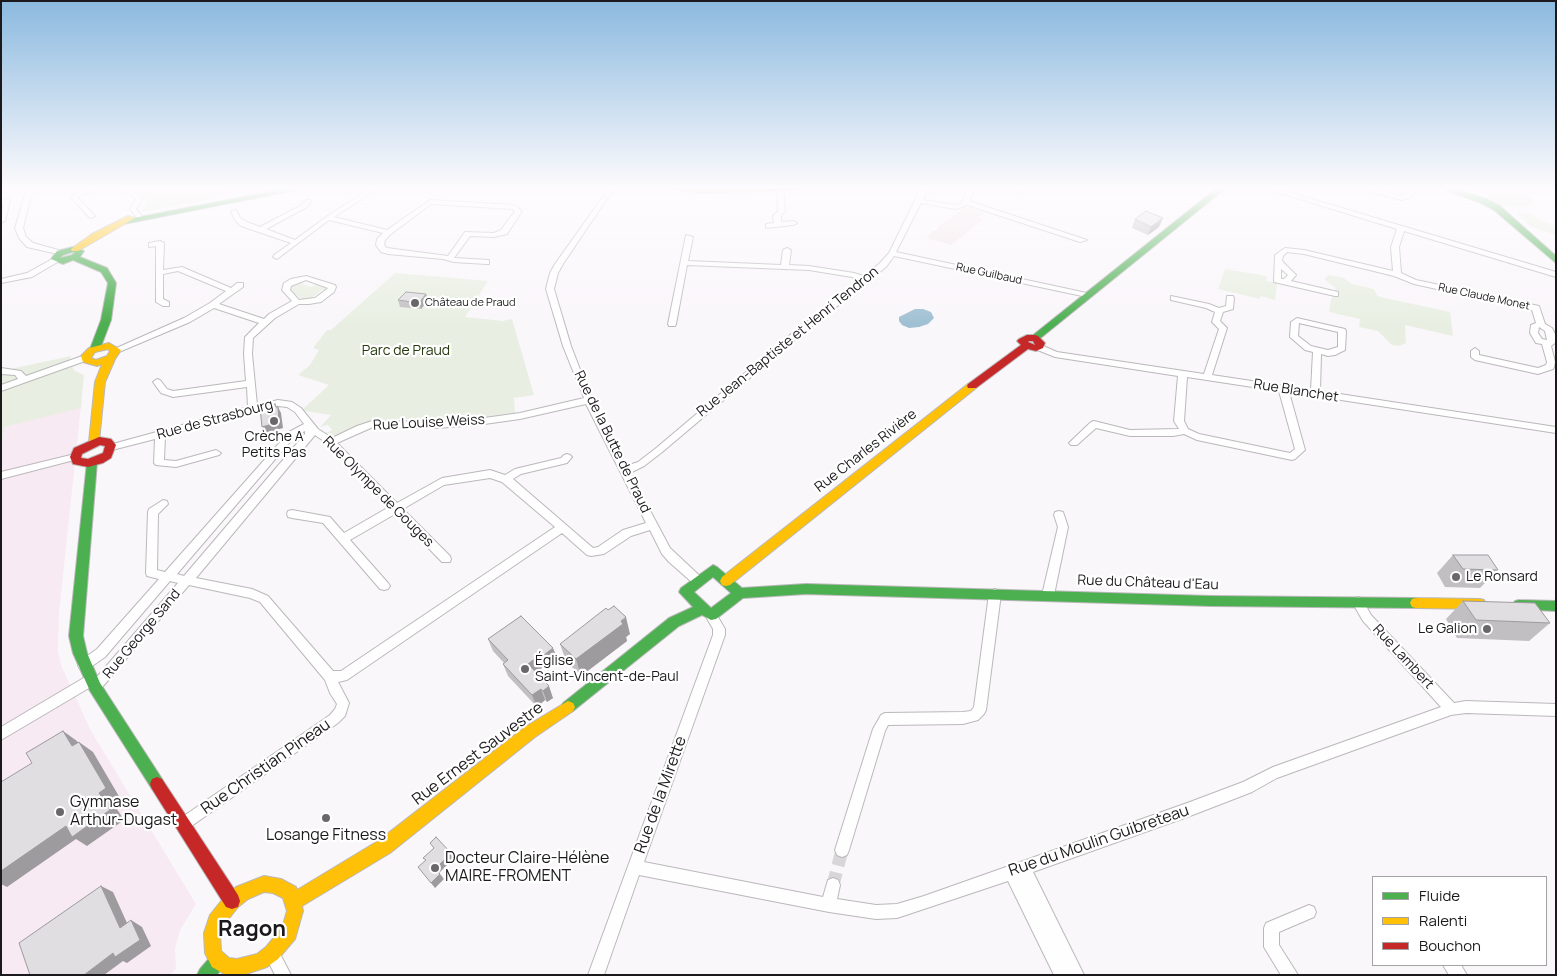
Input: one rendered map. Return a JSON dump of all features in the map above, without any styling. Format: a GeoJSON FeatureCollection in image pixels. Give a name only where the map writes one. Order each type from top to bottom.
{"type":"FeatureCollection","features":[{"type":"Feature","properties":{"kind":"street"},"geometry":{"type":"LineString","coordinates":[[22,234],[23,238],[30,244],[65,261],[100,234]]}},
{"type":"Feature","properties":{"kind":"street"},"geometry":{"type":"LineString","coordinates":[[270,234],[295,242]]}},
{"type":"Feature","properties":{"kind":"street"},"geometry":{"type":"LineString","coordinates":[[277,257],[307,234]]}},
{"type":"Feature","properties":{"kind":"street"},"geometry":{"type":"LineString","coordinates":[[387,234],[380,242],[384,250],[486,262]]}},
{"type":"Feature","properties":{"kind":"street"},"geometry":{"type":"LineString","coordinates":[[449,259],[468,234],[499,234]]}},
{"type":"Feature","properties":{"kind":"street","name":"Rue de la Butte de Praud"},"geometry":{"type":"LineString","coordinates":[[580,234],[554,273],[550,289],[567,346],[589,400],[652,526],[673,559],[698,581]]}},
{"type":"Feature","properties":{"kind":"street","name":"Rue Jean-Baptiste et Henri Tendron"},"geometry":{"type":"LineString","coordinates":[[624,471],[641,464],[658,451],[793,337],[883,265],[902,234]]}},
{"type":"Feature","properties":{"kind":"street"},"geometry":{"type":"LineString","coordinates":[[1063,234],[1083,240]]}},
{"type":"Feature","properties":{"kind":"street","name":"Rue Charles Rivière"},"geometry":{"type":"LineString","coordinates":[[726,581],[1033,344],[1087,295],[1165,234]]}},
{"type":"Feature","properties":{"kind":"street"},"geometry":{"type":"LineString","coordinates":[[1335,294],[1286,282],[1292,275],[1278,262],[1282,251],[1396,274],[1395,246],[1399,234]]}},
{"type":"Feature","properties":{"kind":"street"},"geometry":{"type":"LineString","coordinates":[[1419,234],[1556,275]]}},
{"type":"Feature","properties":{"kind":"street"},"geometry":{"type":"LineString","coordinates":[[1526,234],[1556,260]]}},
{"type":"Feature","properties":{"kind":"street"},"geometry":{"type":"LineString","coordinates":[[672,324],[689,237]]}},
{"type":"Feature","properties":{"kind":"street"},"geometry":{"type":"LineString","coordinates":[[152,244],[160,243],[159,300],[166,304]]}},
{"type":"Feature","properties":{"kind":"street"},"geometry":{"type":"LineString","coordinates":[[785,266],[787,250]]}},
{"type":"Feature","properties":{"kind":"street","name":"Rue Guilbaud"},"geometry":{"type":"LineString","coordinates":[[892,252],[1087,295]]}},
{"type":"Feature","properties":{"kind":"street"},"geometry":{"type":"LineString","coordinates":[[75,253],[96,266],[109,277],[112,283],[106,320],[95,349],[88,354],[90,360],[97,368],[100,382]]}},
{"type":"Feature","properties":{"kind":"street"},"geometry":{"type":"LineString","coordinates":[[1,282],[23,277],[58,257]]}},
{"type":"Feature","properties":{"kind":"street"},"geometry":{"type":"LineString","coordinates":[[684,263],[785,266],[826,270],[865,279]]}},
{"type":"Feature","properties":{"kind":"street"},"geometry":{"type":"LineString","coordinates":[[159,273],[178,269],[232,291]]}},
{"type":"Feature","properties":{"kind":"street","name":"Rue Claude Monet"},"geometry":{"type":"LineString","coordinates":[[1396,274],[1414,282],[1536,308],[1541,325]]}},
{"type":"Feature","properties":{"kind":"street"},"geometry":{"type":"LineString","coordinates":[[253,409],[247,342],[251,335],[264,322],[297,302],[318,300],[331,290],[332,287],[306,278],[294,281],[287,285],[286,290],[297,302]]}},
{"type":"Feature","properties":{"kind":"street"},"geometry":{"type":"LineString","coordinates":[[1,388],[90,360],[169,329],[213,305],[240,286]]}},
{"type":"Feature","properties":{"kind":"street"},"geometry":{"type":"LineString","coordinates":[[1174,298],[1219,310],[1230,307],[1230,298]]}},
{"type":"Feature","properties":{"kind":"street"},"geometry":{"type":"LineString","coordinates":[[213,305],[264,322]]}},
{"type":"Feature","properties":{"kind":"street"},"geometry":{"type":"LineString","coordinates":[[1207,377],[1223,328],[1216,322],[1219,310]]}},
{"type":"Feature","properties":{"kind":"street"},"geometry":{"type":"LineString","coordinates":[[94,442],[100,382],[112,351],[106,320]]}},
{"type":"Feature","properties":{"kind":"street"},"geometry":{"type":"LineString","coordinates":[[1297,320],[1338,330],[1343,333],[1340,350],[1328,353],[1317,351],[1308,348],[1294,337],[1295,322],[1297,320]]}},
{"type":"Feature","properties":{"kind":"street","name":"Rue Claude Monet"},"geometry":{"type":"LineString","coordinates":[[1546,344],[1539,341],[1534,333],[1535,325],[1541,325],[1549,330],[1554,337]]}},
{"type":"Feature","properties":{"kind":"street"},"geometry":{"type":"LineString","coordinates":[[1474,351],[1475,357],[1538,371],[1550,367],[1551,362],[1546,344],[1551,343],[1554,337]]}},
{"type":"Feature","properties":{"kind":"street","name":"Rue Blanchet"},"geometry":{"type":"LineString","coordinates":[[1033,344],[1055,354],[1556,430]]}},
{"type":"Feature","properties":{"kind":"street"},"geometry":{"type":"LineString","coordinates":[[95,349],[112,351]]}},
{"type":"Feature","properties":{"kind":"street"},"geometry":{"type":"LineString","coordinates":[[1315,393],[1317,351]]}},
{"type":"Feature","properties":{"kind":"street"},"geometry":{"type":"LineString","coordinates":[[1,371],[18,373],[24,380]]}},
{"type":"Feature","properties":{"kind":"street"},"geometry":{"type":"LineString","coordinates":[[1183,374],[1179,421],[1184,431]]}},
{"type":"Feature","properties":{"kind":"street"},"geometry":{"type":"LineString","coordinates":[[157,382],[164,391],[173,394],[250,383]]}},
{"type":"Feature","properties":{"kind":"street"},"geometry":{"type":"LineString","coordinates":[[1074,443],[1094,424],[1130,433],[1173,433],[1184,431],[1197,437],[1292,457],[1300,450],[1283,388]]}},
{"type":"Feature","properties":{"kind":"street","name":"Rue Louise Weiss"},"geometry":{"type":"LineString","coordinates":[[331,442],[372,424],[437,425],[477,422],[520,416],[589,400]]}},
{"type":"Feature","properties":{"kind":"street","name":"Rue de Strasbourg"},"geometry":{"type":"LineString","coordinates":[[112,447],[253,409],[284,403],[294,406],[310,425]]}},
{"type":"Feature","properties":{"kind":"street","name":"Rue Olympe de Gouges"},"geometry":{"type":"LineString","coordinates":[[310,425],[331,442],[446,559]]}},
{"type":"Feature","properties":{"kind":"street","name":"Rue George Sand"},"geometry":{"type":"LineString","coordinates":[[1,734],[92,684],[112,670],[310,436],[310,425],[294,433],[101,652],[84,665]]}},
{"type":"Feature","properties":{"kind":"street"},"geometry":{"type":"LineString","coordinates":[[160,434],[159,463],[176,464],[216,453]]}},
{"type":"Feature","properties":{"kind":"street"},"geometry":{"type":"LineString","coordinates":[[1,476],[75,456],[82,448],[94,442],[107,442],[112,447],[107,455],[92,462],[79,463],[75,456]]}},
{"type":"Feature","properties":{"kind":"street"},"geometry":{"type":"LineString","coordinates":[[506,479],[518,471],[564,461],[567,456]]}},
{"type":"Feature","properties":{"kind":"street"},"geometry":{"type":"LineString","coordinates":[[92,462],[76,636],[84,665],[92,684],[232,901]]}},
{"type":"Feature","properties":{"kind":"street"},"geometry":{"type":"LineString","coordinates":[[342,539],[442,482],[490,474],[506,479],[584,548],[594,552],[600,551],[627,533],[652,526]]}},
{"type":"Feature","properties":{"kind":"street"},"geometry":{"type":"LineString","coordinates":[[239,495],[257,498]]}},
{"type":"Feature","properties":{"kind":"street","name":"Rue George Sand"},"geometry":{"type":"LineString","coordinates":[[163,504],[153,512],[151,573],[188,580]]}},
{"type":"Feature","properties":{"kind":"street"},"geometry":{"type":"LineString","coordinates":[[292,514],[326,520],[384,586]]}},
{"type":"Feature","properties":{"kind":"street"},"geometry":{"type":"LineString","coordinates":[[1048,595],[1063,527],[1059,515]]}},
{"type":"Feature","properties":{"kind":"street"},"geometry":{"type":"LineString","coordinates":[[330,677],[343,676],[561,528]]}},
{"type":"Feature","properties":{"kind":"street"},"geometry":{"type":"LineString","coordinates":[[698,581],[713,570],[740,593]]}},
{"type":"Feature","properties":{"kind":"street","name":"Rue Christian Pineau"},"geometry":{"type":"LineString","coordinates":[[183,825],[338,716],[343,707],[343,703],[334,689],[330,677],[264,599],[252,594],[188,580]]}},
{"type":"Feature","properties":{"kind":"street","name":"Rue Ernest Sauvestre"},"geometry":{"type":"LineString","coordinates":[[674,622],[683,606],[691,597],[685,592],[698,581]]}},
{"type":"Feature","properties":{"kind":"street","name":"Rue du Château d'Eau"},"geometry":{"type":"LineString","coordinates":[[740,593],[806,589],[1221,601],[1556,606]]}},
{"type":"Feature","properties":{"kind":"street","name":"Rue Ernest Sauvestre"},"geometry":{"type":"LineString","coordinates":[[294,901],[377,852],[530,732],[578,700],[674,622],[707,611],[740,593]]}},
{"type":"Feature","properties":{"kind":"street"},"geometry":{"type":"LineString","coordinates":[[842,850],[879,730],[885,719],[963,718],[974,716],[980,710],[995,594]]}},
{"type":"Feature","properties":{"kind":"street"},"geometry":{"type":"LineString","coordinates":[[691,597],[707,611]]}},
{"type":"Feature","properties":{"kind":"street","name":"Rue Lambert"},"geometry":{"type":"LineString","coordinates":[[1358,602],[1367,618],[1451,709]]}},
{"type":"Feature","properties":{"kind":"street","name":"Rue de la Mirette"},"geometry":{"type":"LineString","coordinates":[[596,975],[719,635],[719,629],[707,611]]}},
{"type":"Feature","properties":{"kind":"street","name":"Rue du Moulin Guibreteau"},"geometry":{"type":"LineString","coordinates":[[634,867],[829,905],[876,912],[897,911],[1190,809],[1247,787],[1273,773],[1451,709],[1466,707],[1556,710]]}},
{"type":"Feature","properties":{"kind":"street"},"geometry":{"type":"LineString","coordinates":[[1017,869],[1062,975]]}},
{"type":"Feature","properties":{"kind":"street"},"geometry":{"type":"LineString","coordinates":[[1017,869],[1076,975]]}},
{"type":"Feature","properties":{"kind":"street"},"geometry":{"type":"LineString","coordinates":[[269,884],[283,888],[290,893],[294,901],[295,911],[291,927],[282,944],[272,953],[261,961],[242,967],[226,966],[218,961],[213,953],[212,932],[220,916],[232,901],[254,887],[269,884]]}},
{"type":"Feature","properties":{"kind":"street"},"geometry":{"type":"LineString","coordinates":[[829,905],[834,884]]}},
{"type":"Feature","properties":{"kind":"street"},"geometry":{"type":"LineString","coordinates":[[1290,975],[1272,947],[1271,928],[1309,912]]}},
{"type":"Feature","properties":{"kind":"street"},"geometry":{"type":"LineString","coordinates":[[272,953],[283,975]]}},
{"type":"Feature","properties":{"kind":"street"},"geometry":{"type":"LineString","coordinates":[[206,975],[218,961]]}},
{"type":"Feature","properties":{"kind":"shaded area"},"geometry":{"type":"Polygon","coordinates":[[[930,234],[966,234],[951,245],[926,238],[930,234]]]}},
{"type":"Feature","properties":{"kind":"shaded area"},"geometry":{"type":"Polygon","coordinates":[[[81,406],[59,613],[58,651],[61,665],[91,731],[196,904],[180,930],[175,949],[176,969],[170,975],[1,975],[1,447],[5,427],[81,406]]]}},
{"type":"Feature","properties":{"kind":"green space"},"geometry":{"type":"Polygon","coordinates":[[[1225,269],[1267,276],[1266,281],[1277,283],[1275,300],[1260,296],[1260,299],[1218,289],[1225,269]]]}},
{"type":"Feature","properties":{"kind":"green space","name":"Parc de Praud"},"geometry":{"type":"Polygon","coordinates":[[[395,273],[488,281],[465,317],[503,321],[512,319],[534,395],[514,398],[515,413],[478,418],[474,416],[460,417],[454,421],[447,421],[444,418],[429,419],[424,422],[400,418],[394,421],[377,420],[363,423],[337,436],[326,433],[332,430],[328,425],[320,427],[331,415],[305,411],[303,409],[329,385],[298,375],[310,365],[319,350],[313,348],[327,330],[331,330],[395,273]]]}},
{"type":"Feature","properties":{"kind":"green space"},"geometry":{"type":"Polygon","coordinates":[[[1329,275],[1344,278],[1352,284],[1374,289],[1380,297],[1450,312],[1453,336],[1405,325],[1406,343],[1399,346],[1392,345],[1378,331],[1359,327],[1360,319],[1329,312],[1331,299],[1335,294],[1335,287],[1325,280],[1329,275]]]}},
{"type":"Feature","properties":{"kind":"green space"},"geometry":{"type":"Polygon","coordinates":[[[301,280],[305,281],[302,284],[312,287],[316,284],[328,288],[312,298],[315,299],[303,300],[289,290],[289,286],[301,280]]]}},
{"type":"Feature","properties":{"kind":"green space"},"geometry":{"type":"Polygon","coordinates":[[[71,356],[69,362],[75,371],[84,375],[81,408],[5,427],[1,447],[1,371],[71,356]]]}},
{"type":"Feature","properties":{"kind":"water"},"geometry":{"type":"Polygon","coordinates":[[[915,309],[931,312],[934,318],[928,324],[919,327],[909,328],[902,325],[899,317],[915,309]]]}},
{"type":"Feature","properties":{"kind":"building"},"geometry":{"type":"Polygon","coordinates":[[[406,292],[426,294],[419,303],[398,300],[406,292]]]}},
{"type":"Feature","properties":{"kind":"building"},"geometry":{"type":"Polygon","coordinates":[[[275,404],[278,407],[279,422],[262,427],[260,408],[275,404]]]}},
{"type":"Feature","properties":{"kind":"building"},"geometry":{"type":"Polygon","coordinates":[[[1453,555],[1488,555],[1498,570],[1463,569],[1453,555]]]}},
{"type":"Feature","properties":{"kind":"building"},"geometry":{"type":"Polygon","coordinates":[[[1463,601],[1535,603],[1550,623],[1476,620],[1463,601]]]}},
{"type":"Feature","properties":{"kind":"building"},"geometry":{"type":"Polygon","coordinates":[[[614,606],[626,617],[621,621],[623,624],[576,659],[560,644],[606,608],[608,610],[614,606]]]}},
{"type":"Feature","properties":{"kind":"building","name":"Église Saint-Vincent-de-Paul"},"geometry":{"type":"Polygon","coordinates":[[[521,616],[553,648],[544,655],[542,653],[528,664],[549,686],[543,691],[541,689],[532,695],[503,664],[508,660],[488,639],[521,616]]]}},
{"type":"Feature","properties":{"kind":"building","name":"Gymnase Arthur-Dugast"},"geometry":{"type":"Polygon","coordinates":[[[63,731],[72,746],[79,742],[106,788],[99,793],[110,810],[72,837],[66,826],[1,871],[1,782],[32,763],[26,753],[63,731]]]}},
{"type":"Feature","properties":{"kind":"building","name":"Docteur Claire-Hélène MAIRE-FROMENT"},"geometry":{"type":"Polygon","coordinates":[[[436,837],[451,853],[435,869],[440,874],[431,883],[418,867],[426,860],[423,858],[434,848],[430,843],[436,837]]]}},
{"type":"Feature","properties":{"kind":"building"},"geometry":{"type":"Polygon","coordinates":[[[101,886],[120,928],[131,920],[140,940],[115,957],[113,953],[84,975],[30,975],[19,943],[101,886]]]}},
{"type":"Feature","properties":{"kind":"tunnel"},"geometry":{"type":"LineString","coordinates":[[833,885],[842,850]]}},
{"type":"Feature","properties":{"kind":"traffic: fast"},"geometry":{"type":"LineString","coordinates":[[1035,338],[1165,234]]}},
{"type":"Feature","properties":{"kind":"traffic: fast"},"geometry":{"type":"LineString","coordinates":[[1525,234],[1556,261]]}},
{"type":"Feature","properties":{"kind":"traffic: fast"},"geometry":{"type":"LineString","coordinates":[[73,249],[80,251],[75,257],[63,261],[55,259],[60,253],[73,249]]}},
{"type":"Feature","properties":{"kind":"traffic: fast"},"geometry":{"type":"LineString","coordinates":[[75,258],[104,270],[112,283],[106,320],[95,349]]}},
{"type":"Feature","properties":{"kind":"traffic: fast"},"geometry":{"type":"LineString","coordinates":[[92,462],[76,636],[80,653],[95,687],[157,784]]}},
{"type":"Feature","properties":{"kind":"traffic: fast"},"geometry":{"type":"LineString","coordinates":[[713,570],[740,593],[711,615],[685,592],[713,570]]}},
{"type":"Feature","properties":{"kind":"traffic: fast"},"geometry":{"type":"LineString","coordinates":[[740,593],[806,589],[1211,601],[1416,603]]}},
{"type":"Feature","properties":{"kind":"traffic: fast"},"geometry":{"type":"LineString","coordinates":[[1519,605],[1556,606]]}},
{"type":"Feature","properties":{"kind":"traffic: fast"},"geometry":{"type":"LineString","coordinates":[[568,707],[674,622],[703,608]]}},
{"type":"Feature","properties":{"kind":"traffic: fast"},"geometry":{"type":"LineString","coordinates":[[206,975],[218,961]]}},
{"type":"Feature","properties":{"kind":"traffic: slow"},"geometry":{"type":"LineString","coordinates":[[75,249],[100,234]]}},
{"type":"Feature","properties":{"kind":"traffic: slow"},"geometry":{"type":"LineString","coordinates":[[109,346],[116,350],[110,358],[97,363],[86,360],[86,356],[92,350],[109,346]]}},
{"type":"Feature","properties":{"kind":"traffic: slow"},"geometry":{"type":"LineString","coordinates":[[94,442],[100,382],[110,358]]}},
{"type":"Feature","properties":{"kind":"traffic: slow"},"geometry":{"type":"LineString","coordinates":[[726,581],[972,386]]}},
{"type":"Feature","properties":{"kind":"traffic: slow"},"geometry":{"type":"LineString","coordinates":[[1416,603],[1480,604]]}},
{"type":"Feature","properties":{"kind":"traffic: slow"},"geometry":{"type":"LineString","coordinates":[[294,901],[384,847],[530,732],[568,707]]}},
{"type":"Feature","properties":{"kind":"traffic: slow"},"geometry":{"type":"LineString","coordinates":[[264,884],[275,885],[290,893],[295,911],[289,933],[272,953],[261,961],[237,968],[226,966],[218,961],[213,953],[212,933],[216,921],[232,901],[242,893],[264,884]]}},
{"type":"Feature","properties":{"kind":"traffic: jam"},"geometry":{"type":"LineString","coordinates":[[972,386],[1026,346],[1036,348],[1040,346],[1040,343],[1035,338],[1027,338],[1022,341],[1026,346]]}},
{"type":"Feature","properties":{"kind":"traffic: jam"},"geometry":{"type":"LineString","coordinates":[[99,441],[107,442],[111,445],[107,455],[99,460],[88,463],[77,461],[75,457],[78,451],[99,441]]}},
{"type":"Feature","properties":{"kind":"traffic: jam"},"geometry":{"type":"LineString","coordinates":[[157,784],[232,901]]}},
{"type":"Feature","properties":{"kind":"place","name":"Château de Praud"},"geometry":{"type":"Point","coordinates":[415,303]}},
{"type":"Feature","properties":{"kind":"place","name":"Crèche A Petits Pas"},"geometry":{"type":"Point","coordinates":[274,421]}},
{"type":"Feature","properties":{"kind":"place","name":"Le Ronsard"},"geometry":{"type":"Point","coordinates":[1456,577]}},
{"type":"Feature","properties":{"kind":"place","name":"Le Galion"},"geometry":{"type":"Point","coordinates":[1487,629]}},
{"type":"Feature","properties":{"kind":"place","name":"Église Saint-Vincent-de-Paul"},"geometry":{"type":"Point","coordinates":[525,669]}},
{"type":"Feature","properties":{"kind":"place","name":"Gymnase Arthur-Dugast"},"geometry":{"type":"Point","coordinates":[60,812]}},
{"type":"Feature","properties":{"kind":"place","name":"Losange Fitness"},"geometry":{"type":"Point","coordinates":[326,818]}},
{"type":"Feature","properties":{"kind":"place","name":"Docteur Claire-Hélène MAIRE-FROMENT"},"geometry":{"type":"Point","coordinates":[435,868]}},
{"type":"Feature","properties":{"kind":"district","name":"Ragon"},"geometry":{"type":"Point","coordinates":[252,930]}}]}
